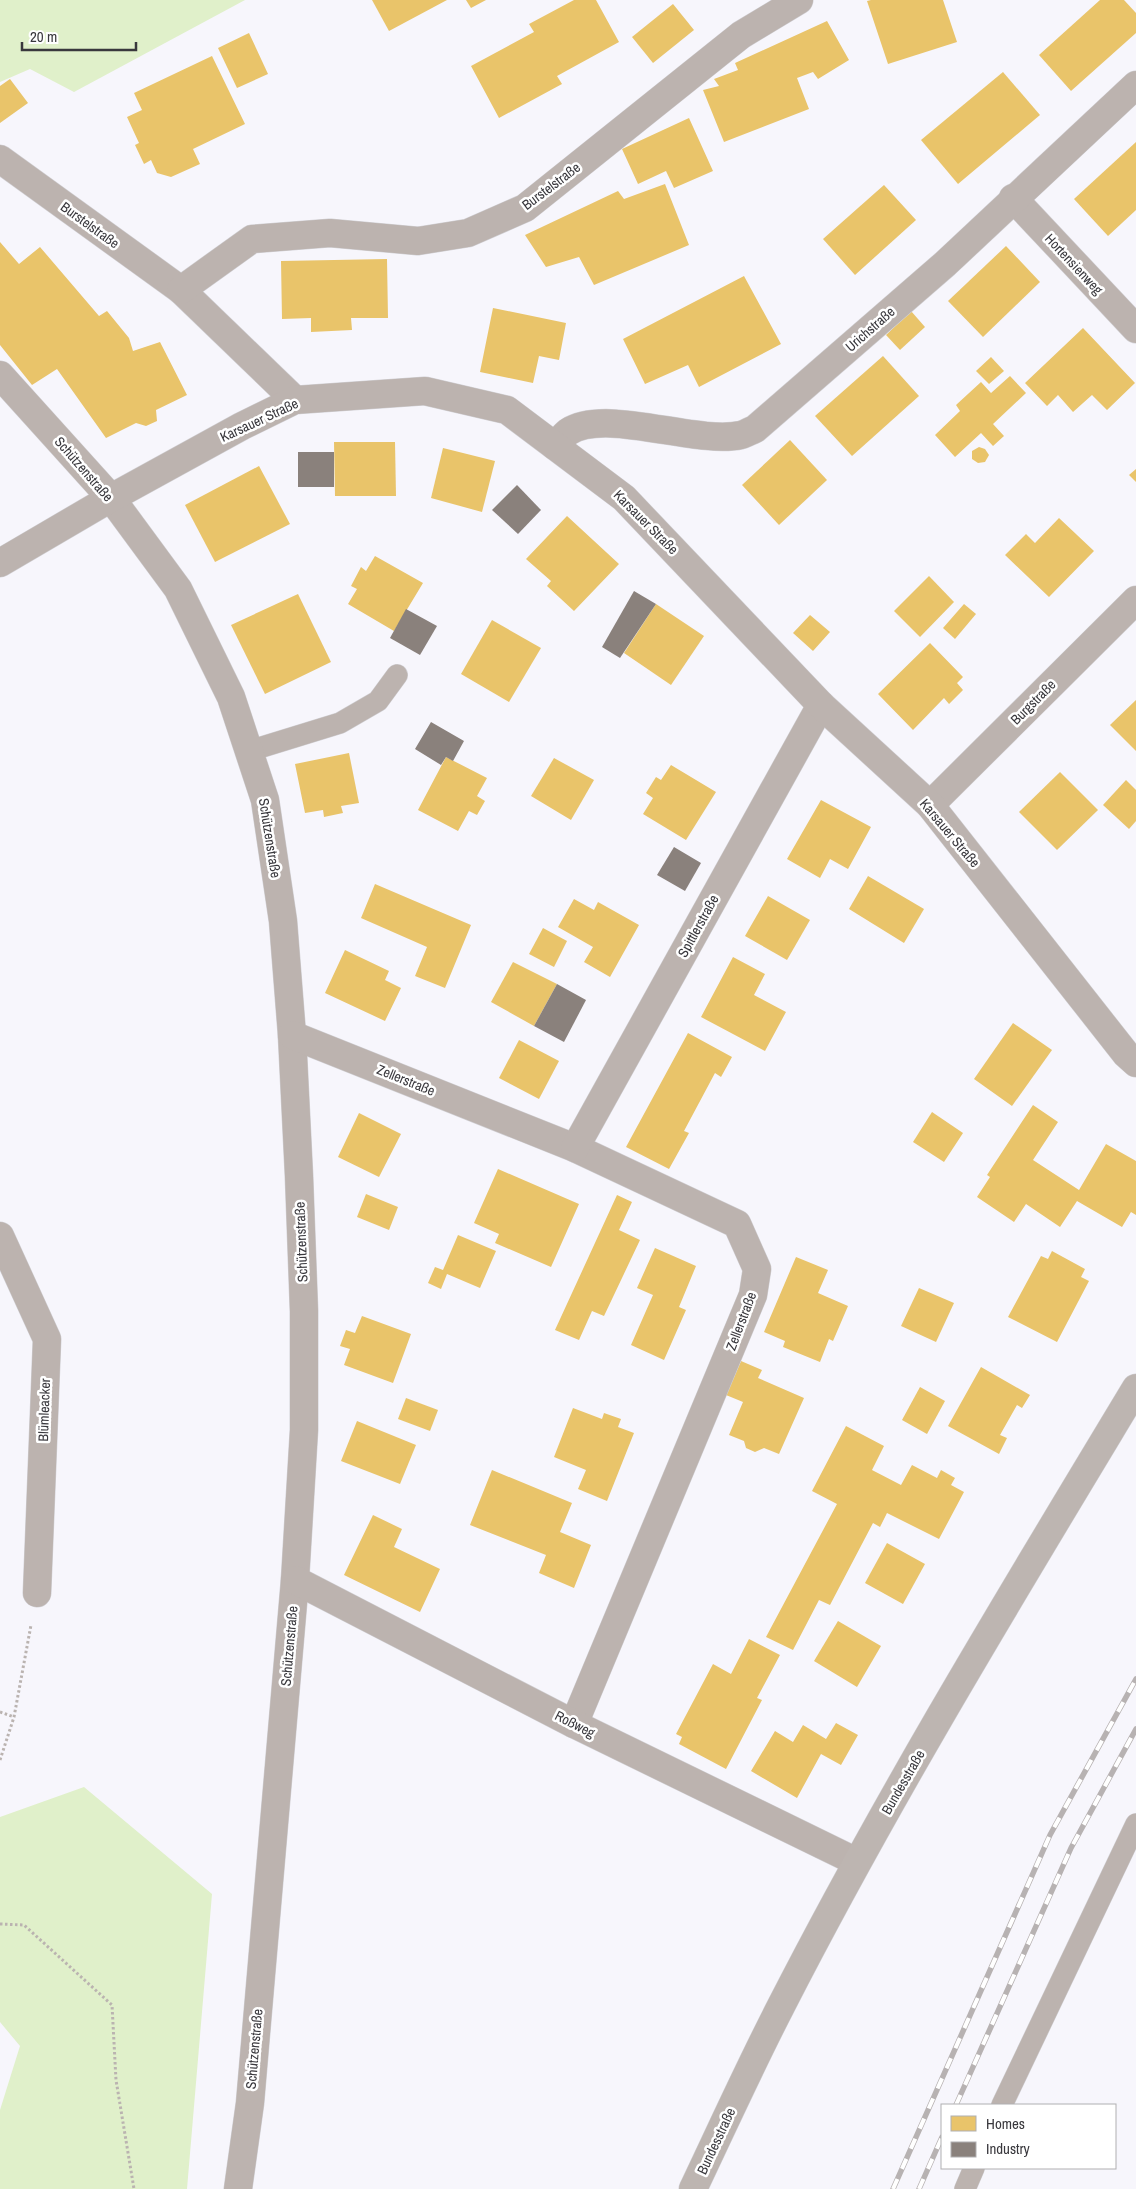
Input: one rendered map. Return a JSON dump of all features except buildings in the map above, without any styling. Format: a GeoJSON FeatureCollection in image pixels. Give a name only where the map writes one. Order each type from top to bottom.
{"type":"FeatureCollection","features":[{"type":"Feature","properties":{"kind":"main road","name":"Bundesstraße"},"geometry":{"type":"LineString","coordinates":[[693,2189],[780,2008],[857,1862],[1008,1598],[1136,1388]]}},
{"type":"Feature","properties":{"kind":"street","name":"Burstelstraße"},"geometry":{"type":"LineString","coordinates":[[181,290],[252,239],[330,233],[418,241],[468,233],[525,208],[741,35],[799,0]]}},
{"type":"Feature","properties":{"kind":"street","name":"Urichstraße"},"geometry":{"type":"LineString","coordinates":[[555,446],[568,432],[583,426],[604,423],[706,436],[741,435],[755,429],[945,264],[1013,198],[1136,85]]}},
{"type":"Feature","properties":{"kind":"street","name":"Burstelstraße"},"geometry":{"type":"LineString","coordinates":[[0,159],[181,290],[296,400]]}},
{"type":"Feature","properties":{"kind":"street","name":"Hortensienweg"},"geometry":{"type":"LineString","coordinates":[[1013,198],[1136,329]]}},
{"type":"Feature","properties":{"kind":"street","name":"Schützenstraße"},"geometry":{"type":"LineString","coordinates":[[0,375],[110,498],[178,589],[231,696],[249,751],[264,800],[283,921],[292,1035],[304,1311],[304,1430],[295,1580],[250,2103],[238,2189]]}},
{"type":"Feature","properties":{"kind":"street","name":"Karsauer Straße"},"geometry":{"type":"LineString","coordinates":[[0,563],[110,498],[242,426],[296,400],[425,391],[507,410],[624,498],[822,705],[930,805],[1126,1054],[1136,1062]]}},
{"type":"Feature","properties":{"kind":"street","name":"Burgstraße"},"geometry":{"type":"LineString","coordinates":[[930,805],[1136,600]]}},
{"type":"Feature","properties":{"kind":"street","name":"Spittlerstraße"},"geometry":{"type":"LineString","coordinates":[[575,1148],[822,705]]}},
{"type":"Feature","properties":{"kind":"street","name":"Zellerstraße"},"geometry":{"type":"LineString","coordinates":[[292,1035],[575,1148],[737,1224],[756,1269],[753,1295],[574,1724]]}},
{"type":"Feature","properties":{"kind":"street","name":"Blümleacker"},"geometry":{"type":"LineString","coordinates":[[0,1236],[47,1339],[37,1593]]}},
{"type":"Feature","properties":{"kind":"street","name":"Roßweg"},"geometry":{"type":"LineString","coordinates":[[295,1580],[574,1724],[857,1862]]}},
{"type":"Feature","properties":{"kind":"lane"},"geometry":{"type":"LineString","coordinates":[[249,751],[340,723],[378,701],[397,675]]}},
{"type":"Feature","properties":{"kind":"lane"},"geometry":{"type":"LineString","coordinates":[[1002,2104],[1136,1824]]}},
{"type":"Feature","properties":{"kind":"lane"},"geometry":{"type":"LineString","coordinates":[[964,2189],[974,2169]]}},
{"type":"Feature","properties":{"kind":"path"},"geometry":{"type":"LineString","coordinates":[[0,1760],[14,1717],[37,1593]]}},
{"type":"Feature","properties":{"kind":"path"},"geometry":{"type":"LineString","coordinates":[[0,1712],[14,1717]]}},
{"type":"Feature","properties":{"kind":"path"},"geometry":{"type":"LineString","coordinates":[[0,1924],[24,1925],[112,2005],[116,2080],[134,2189]]}},
{"type":"Feature","properties":{"kind":"green space"},"geometry":{"type":"Polygon","coordinates":[[[0,0],[245,0],[74,92],[30,69],[0,82],[0,0]]]}},
{"type":"Feature","properties":{"kind":"green space"},"geometry":{"type":"Polygon","coordinates":[[[84,1787],[212,1894],[187,2189],[0,2189],[0,2110],[20,2046],[0,2022],[0,1817],[84,1787]]]}},
{"type":"Feature","properties":{"kind":"railway"},"geometry":{"type":"LineString","coordinates":[[893,2189],[1050,1835],[1136,1679]]}},
{"type":"Feature","properties":{"kind":"railway"},"geometry":{"type":"LineString","coordinates":[[956,2104],[1071,1848],[1136,1729]]}},
{"type":"Feature","properties":{"kind":"railway"},"geometry":{"type":"LineString","coordinates":[[919,2189],[941,2139]]}}]}
